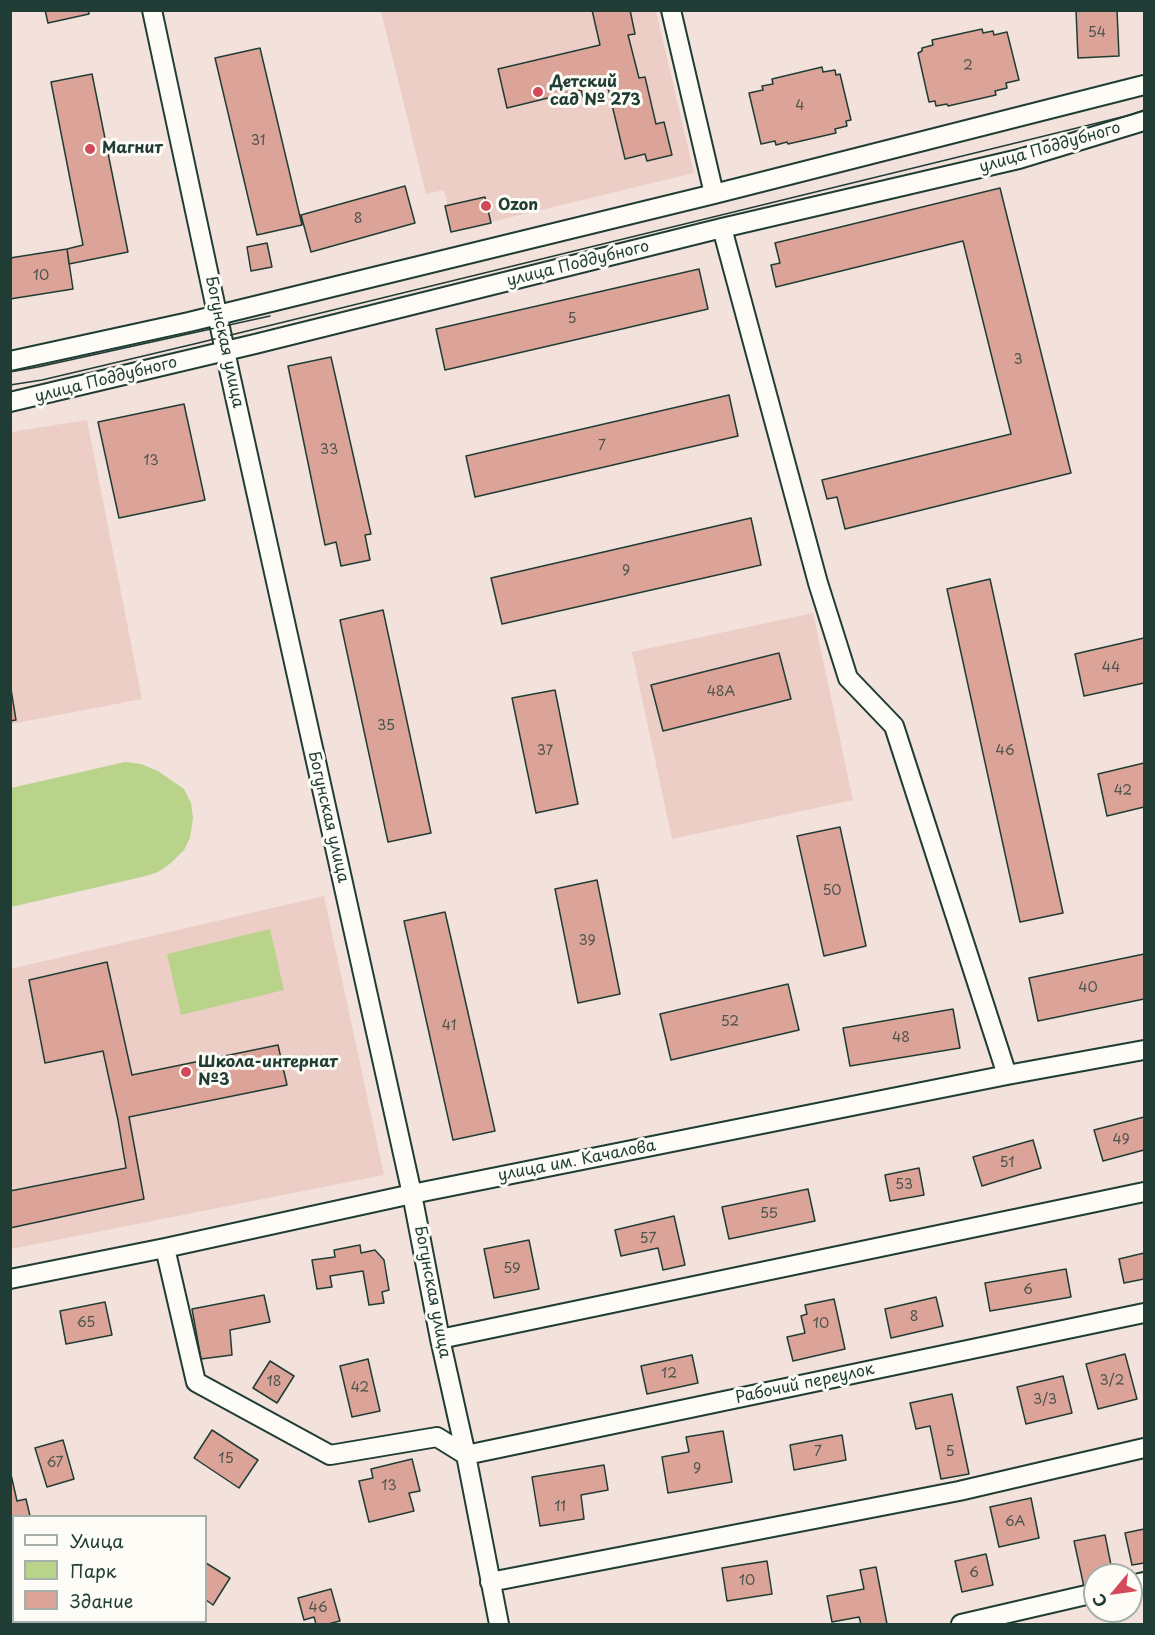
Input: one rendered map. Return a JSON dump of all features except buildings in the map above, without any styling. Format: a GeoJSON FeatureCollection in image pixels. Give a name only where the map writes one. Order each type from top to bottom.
{"type":"FeatureCollection","features":[{"type":"Feature","properties":{"kind":"street","name":"Богунская улица"},"geometry":{"type":"LineString","coordinates":[[152,10],[225,352],[412,1194],[498,1624]]}},
{"type":"Feature","properties":{"kind":"street"},"geometry":{"type":"LineString","coordinates":[[671,10],[714,194]]}},
{"type":"Feature","properties":{"kind":"street"},"geometry":{"type":"LineString","coordinates":[[10,361],[217,315],[714,194],[1144,85]]}},
{"type":"Feature","properties":{"kind":"street","name":"улица Поддубного"},"geometry":{"type":"LineString","coordinates":[[10,402],[225,352],[722,228],[1019,159],[1144,122]]}},
{"type":"Feature","properties":{"kind":"street"},"geometry":{"type":"LineString","coordinates":[[722,228],[818,583],[848,678],[894,726],[1007,1075]]}},
{"type":"Feature","properties":{"kind":"street","name":"улица им. Качалова"},"geometry":{"type":"LineString","coordinates":[[10,1279],[412,1194],[1007,1075],[1144,1050]]}},
{"type":"Feature","properties":{"kind":"street"},"geometry":{"type":"LineString","coordinates":[[441,1339],[1144,1192]]}},
{"type":"Feature","properties":{"kind":"street"},"geometry":{"type":"LineString","coordinates":[[165,1248],[196,1382],[330,1455],[437,1437],[466,1455]]}},
{"type":"Feature","properties":{"kind":"street","name":"Рабочий переулок"},"geometry":{"type":"LineString","coordinates":[[466,1455],[1144,1313]]}},
{"type":"Feature","properties":{"kind":"street"},"geometry":{"type":"LineString","coordinates":[[490,1582],[959,1491],[1144,1448]]}},
{"type":"Feature","properties":{"kind":"street"},"geometry":{"type":"LineString","coordinates":[[961,1624],[1083,1596]]}},
{"type":"Feature","properties":{"kind":"shaded area","name":"Детский сад № 273"},"geometry":{"type":"Polygon","coordinates":[[[381,11],[656,11],[694,173],[454,231],[444,190],[426,194],[381,11]]]}},
{"type":"Feature","properties":{"kind":"shaded area"},"geometry":{"type":"Polygon","coordinates":[[[87,420],[142,699],[11,724],[11,432],[87,420]]]}},
{"type":"Feature","properties":{"kind":"shaded area"},"geometry":{"type":"Polygon","coordinates":[[[813,613],[853,800],[672,839],[632,652],[813,613]]]}},
{"type":"Feature","properties":{"kind":"shaded area","name":"Школа-интернат №3"},"geometry":{"type":"Polygon","coordinates":[[[324,896],[384,1175],[11,1249],[10,969],[324,896]]]}},
{"type":"Feature","properties":{"kind":"green space"},"geometry":{"type":"Polygon","coordinates":[[[125,762],[141,764],[158,771],[184,789],[191,803],[193,818],[190,838],[184,850],[158,872],[146,876],[11,907],[11,788],[125,762]]]}},
{"type":"Feature","properties":{"kind":"green space"},"geometry":{"type":"Polygon","coordinates":[[[270,929],[284,990],[181,1015],[167,954],[270,929]]]}},
{"type":"Feature","properties":{"kind":"tram line"},"geometry":{"type":"LineString","coordinates":[[10,385],[42,380],[194,344],[1144,110]]}},
{"type":"Feature","properties":{"kind":"tram line"},"geometry":{"type":"LineString","coordinates":[[10,372],[270,316]]}},
{"type":"Feature","properties":{"kind":"place","name":"Детский сад № 273"},"geometry":{"type":"Point","coordinates":[538,92]}},
{"type":"Feature","properties":{"kind":"place","name":"Магнит"},"geometry":{"type":"Point","coordinates":[90,149]}},
{"type":"Feature","properties":{"kind":"place","name":"Ozon"},"geometry":{"type":"Point","coordinates":[486,206]}},
{"type":"Feature","properties":{"kind":"place","name":"Школа-интернат №3"},"geometry":{"type":"Point","coordinates":[186,1072]}}]}
